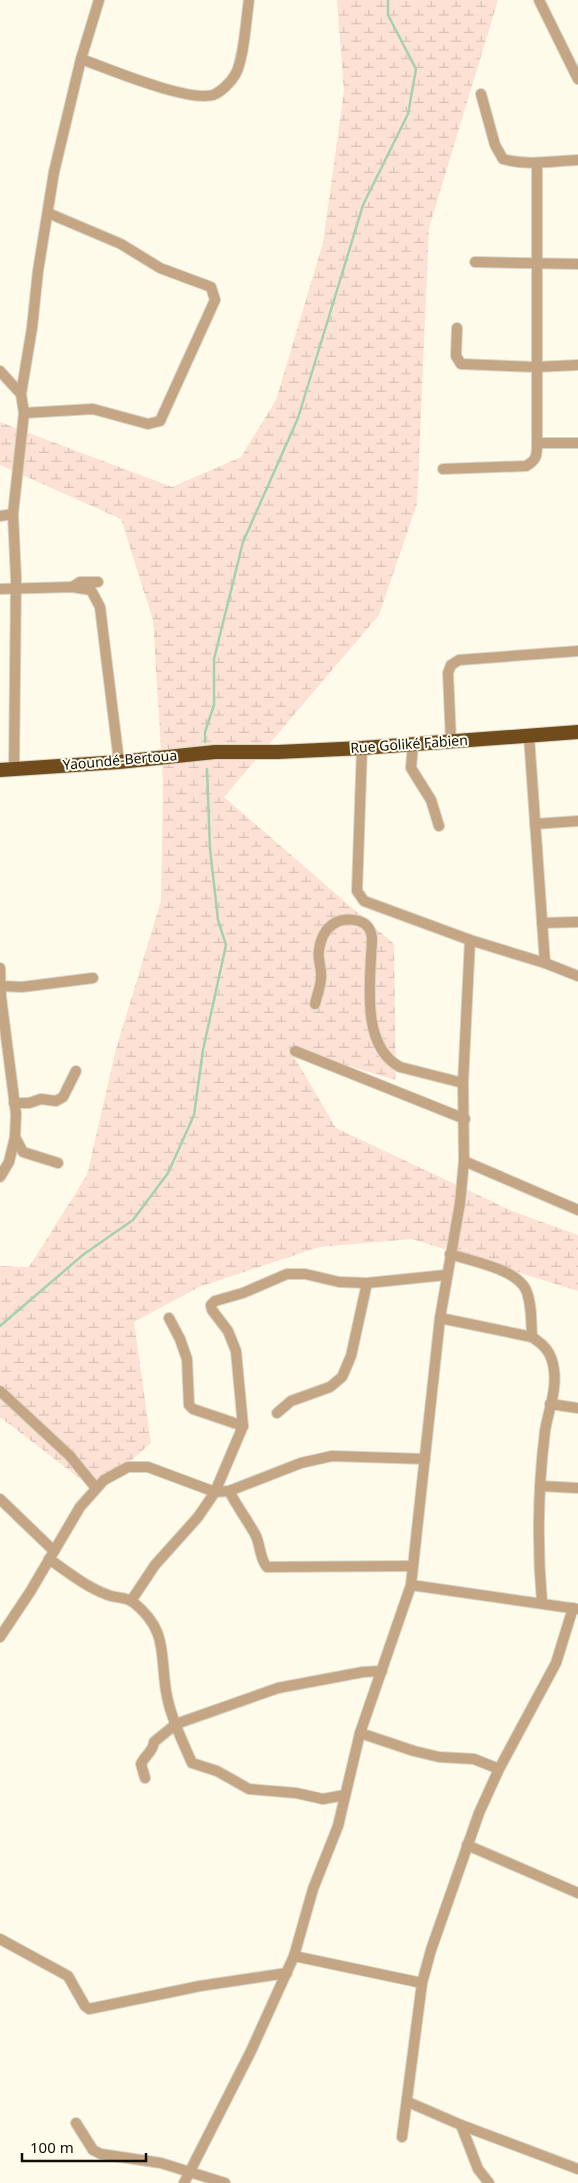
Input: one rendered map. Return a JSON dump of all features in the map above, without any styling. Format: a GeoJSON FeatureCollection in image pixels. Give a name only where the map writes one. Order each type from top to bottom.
{"type":"FeatureCollection","features":[{"type":"Feature","properties":{"kind":"highway","name":"Rue Goliké Fabien"},"geometry":{"type":"LineString","coordinates":[[240,753],[362,748],[578,732]]}},
{"type":"Feature","properties":{"kind":"highway","name":"Yaoundé-Bertoua"},"geometry":{"type":"LineString","coordinates":[[7,770],[119,762],[215,752],[240,753]]}},
{"type":"Feature","properties":{"kind":"street"},"geometry":{"type":"LineString","coordinates":[[7,770],[15,589],[13,514],[24,413],[21,394],[54,172],[81,59],[99,0]]}},
{"type":"Feature","properties":{"kind":"street"},"geometry":{"type":"LineString","coordinates":[[81,59],[173,90],[211,96],[218,93],[236,74],[240,63],[249,0]]}},
{"type":"Feature","properties":{"kind":"street"},"geometry":{"type":"LineString","coordinates":[[539,0],[578,79]]}},
{"type":"Feature","properties":{"kind":"street"},"geometry":{"type":"LineString","coordinates":[[481,94],[495,145],[503,159],[514,162],[536,163],[578,160]]}},
{"type":"Feature","properties":{"kind":"street"},"geometry":{"type":"LineString","coordinates":[[443,469],[526,466],[534,462],[537,455],[536,367],[538,296],[536,264],[536,163]]}},
{"type":"Feature","properties":{"kind":"street"},"geometry":{"type":"LineString","coordinates":[[24,413],[92,409],[148,424],[160,421],[215,300],[211,287],[160,268],[121,244],[48,213]]}},
{"type":"Feature","properties":{"kind":"street"},"geometry":{"type":"LineString","coordinates":[[476,262],[578,264]]}},
{"type":"Feature","properties":{"kind":"street"},"geometry":{"type":"LineString","coordinates":[[457,328],[456,356],[461,364],[536,367],[578,365]]}},
{"type":"Feature","properties":{"kind":"street"},"geometry":{"type":"LineString","coordinates":[[0,371],[21,394]]}},
{"type":"Feature","properties":{"kind":"street"},"geometry":{"type":"LineString","coordinates":[[537,443],[578,443]]}},
{"type":"Feature","properties":{"kind":"street"},"geometry":{"type":"LineString","coordinates":[[0,516],[13,514]]}},
{"type":"Feature","properties":{"kind":"street"},"geometry":{"type":"LineString","coordinates":[[72,588],[80,582],[98,582]]}},
{"type":"Feature","properties":{"kind":"street"},"geometry":{"type":"LineString","coordinates":[[0,589],[72,588],[91,590],[100,607],[119,762]]}},
{"type":"Feature","properties":{"kind":"street"},"geometry":{"type":"LineString","coordinates":[[451,741],[448,673],[452,665],[460,660],[578,651]]}},
{"type":"Feature","properties":{"kind":"street"},"geometry":{"type":"LineString","coordinates":[[529,736],[544,963]]}},
{"type":"Feature","properties":{"kind":"street"},"geometry":{"type":"LineString","coordinates":[[413,744],[411,768],[431,800],[438,826]]}},
{"type":"Feature","properties":{"kind":"street"},"geometry":{"type":"LineString","coordinates":[[362,748],[357,891],[359,896],[364,901],[470,940],[544,963],[578,976]]}},
{"type":"Feature","properties":{"kind":"street"},"geometry":{"type":"LineString","coordinates":[[535,824],[578,820]]}},
{"type":"Feature","properties":{"kind":"street"},"geometry":{"type":"LineString","coordinates":[[315,1004],[321,977],[318,950],[325,933],[338,920],[347,918],[364,923],[371,930],[372,938],[370,1012],[376,1038],[392,1062],[400,1067],[463,1083]]}},
{"type":"Feature","properties":{"kind":"street"},"geometry":{"type":"LineString","coordinates":[[542,923],[578,922]]}},
{"type":"Feature","properties":{"kind":"street"},"geometry":{"type":"LineString","coordinates":[[184,2183],[252,2051],[294,1956],[313,1889],[338,1826],[360,1733],[411,1585],[440,1318],[460,1202],[464,1160],[465,1119],[463,1083],[470,940]]}},
{"type":"Feature","properties":{"kind":"street"},"geometry":{"type":"LineString","coordinates":[[0,968],[1,997],[14,1103],[15,1137],[9,1162],[0,1177]]}},
{"type":"Feature","properties":{"kind":"street"},"geometry":{"type":"LineString","coordinates":[[1,986],[22,987],[93,978]]}},
{"type":"Feature","properties":{"kind":"street"},"geometry":{"type":"LineString","coordinates":[[295,1051],[465,1119]]}},
{"type":"Feature","properties":{"kind":"street"},"geometry":{"type":"LineString","coordinates":[[14,1103],[29,1103],[41,1099],[56,1101],[63,1097],[76,1071]]}},
{"type":"Feature","properties":{"kind":"street"},"geometry":{"type":"LineString","coordinates":[[15,1137],[23,1152],[58,1163]]}},
{"type":"Feature","properties":{"kind":"street"},"geometry":{"type":"LineString","coordinates":[[464,1160],[578,1210]]}},
{"type":"Feature","properties":{"kind":"street"},"geometry":{"type":"LineString","coordinates":[[450,1254],[507,1272],[519,1280],[526,1289],[529,1300],[532,1337]]}},
{"type":"Feature","properties":{"kind":"street"},"geometry":{"type":"LineString","coordinates":[[132,1601],[155,1565],[198,1517],[215,1492],[243,1426],[236,1351],[228,1331],[212,1310],[211,1305],[215,1301],[242,1293],[287,1274],[305,1274],[339,1282],[366,1283],[446,1275]]}},
{"type":"Feature","properties":{"kind":"street"},"geometry":{"type":"LineString","coordinates":[[277,1414],[291,1401],[330,1387],[342,1377],[351,1356],[366,1283]]}},
{"type":"Feature","properties":{"kind":"street"},"geometry":{"type":"LineString","coordinates":[[169,1318],[180,1339],[187,1359],[189,1405],[193,1409],[243,1426]]}},
{"type":"Feature","properties":{"kind":"street"},"geometry":{"type":"LineString","coordinates":[[440,1318],[532,1337],[543,1344],[552,1356],[555,1373],[540,1486],[539,1565],[542,1603]]}},
{"type":"Feature","properties":{"kind":"street"},"geometry":{"type":"LineString","coordinates":[[0,1391],[70,1456],[96,1488]]}},
{"type":"Feature","properties":{"kind":"street"},"geometry":{"type":"LineString","coordinates":[[550,1404],[578,1408]]}},
{"type":"Feature","properties":{"kind":"street"},"geometry":{"type":"LineString","coordinates":[[0,1637],[80,1507],[104,1480],[128,1467],[141,1465],[215,1492],[229,1491],[301,1463],[332,1456],[425,1459]]}},
{"type":"Feature","properties":{"kind":"street"},"geometry":{"type":"LineString","coordinates":[[540,1486],[578,1488]]}},
{"type":"Feature","properties":{"kind":"street"},"geometry":{"type":"LineString","coordinates":[[229,1491],[244,1520],[256,1534],[263,1563],[267,1567],[412,1566]]}},
{"type":"Feature","properties":{"kind":"street"},"geometry":{"type":"LineString","coordinates":[[0,1500],[52,1555],[87,1585],[108,1595],[132,1601],[151,1621],[160,1637],[166,1692],[176,1724],[192,1763],[217,1771],[249,1789],[296,1793],[323,1799],[345,1794]]}},
{"type":"Feature","properties":{"kind":"street"},"geometry":{"type":"LineString","coordinates":[[402,2137],[422,1983],[446,1904],[467,1845],[499,1769],[556,1663],[576,1609],[411,1585]]}},
{"type":"Feature","properties":{"kind":"street"},"geometry":{"type":"LineString","coordinates":[[144,1778],[141,1764],[144,1758],[154,1748],[154,1742],[176,1724],[278,1688],[363,1672],[382,1671]]}},
{"type":"Feature","properties":{"kind":"street"},"geometry":{"type":"LineString","coordinates":[[360,1733],[414,1751],[438,1757],[474,1759],[499,1769]]}},
{"type":"Feature","properties":{"kind":"street"},"geometry":{"type":"LineString","coordinates":[[467,1845],[578,1893]]}},
{"type":"Feature","properties":{"kind":"street"},"geometry":{"type":"LineString","coordinates":[[0,1939],[68,1976],[84,2006],[89,2009],[200,1986],[287,1973]]}},
{"type":"Feature","properties":{"kind":"street"},"geometry":{"type":"LineString","coordinates":[[294,1956],[422,1983]]}},
{"type":"Feature","properties":{"kind":"street"},"geometry":{"type":"LineString","coordinates":[[408,2102],[461,2125],[578,2169]]}},
{"type":"Feature","properties":{"kind":"street"},"geometry":{"type":"LineString","coordinates":[[76,2123],[93,2150],[101,2154],[160,2163],[225,2183]]}},
{"type":"Feature","properties":{"kind":"street"},"geometry":{"type":"LineString","coordinates":[[461,2125],[478,2169],[488,2183]]}},
{"type":"Feature","properties":{"kind":"green space"},"geometry":{"type":"Polygon","coordinates":[[[337,0],[498,0],[429,228],[417,504],[379,615],[224,797],[394,944],[396,1080],[289,1048],[336,1128],[512,1211],[578,1235],[578,1291],[412,1239],[319,1247],[199,1287],[134,1322],[151,1443],[96,1491],[0,1417],[0,1266],[29,1267],[87,1175],[116,1049],[161,901],[163,782],[153,620],[121,519],[0,465],[0,422],[172,487],[241,457],[276,400],[323,243],[344,91],[337,0]]]}},
{"type":"Feature","properties":{"kind":"waterway"},"geometry":{"type":"LineString","coordinates":[[205,742],[205,732],[214,705],[214,659],[243,542],[298,418],[363,205],[408,114],[416,69],[388,15],[388,0]]}},
{"type":"Feature","properties":{"kind":"waterway"},"geometry":{"type":"LineString","coordinates":[[0,1326],[84,1254],[133,1220],[168,1173],[194,1115],[203,1050],[226,945],[218,920],[210,849],[207,769]]}}]}
